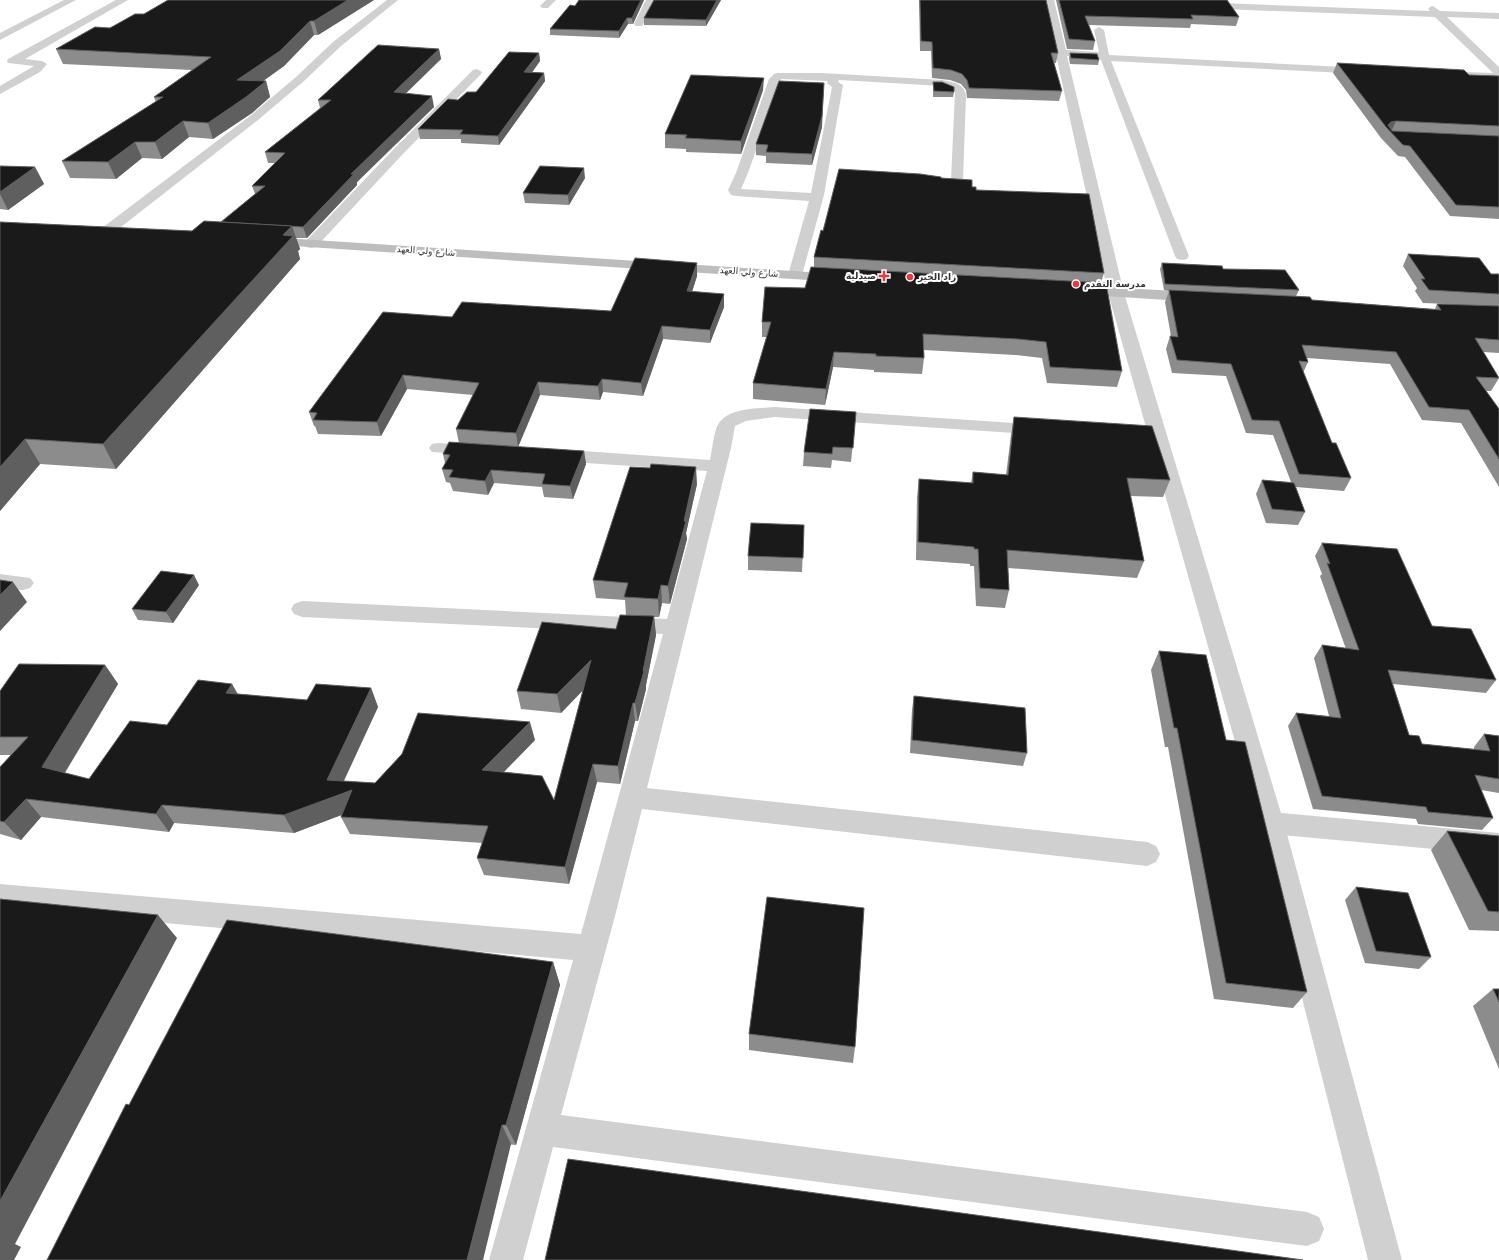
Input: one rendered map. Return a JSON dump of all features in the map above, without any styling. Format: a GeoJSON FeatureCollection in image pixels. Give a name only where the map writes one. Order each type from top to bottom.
{"type":"FeatureCollection","features":[{"type":"Feature","properties":{"kind":"main road"},"geometry":{"type":"LineString","coordinates":[[91,231],[130,233]]}},
{"type":"Feature","properties":{"kind":"main road","name":"شارع ولي العهد"},"geometry":{"type":"LineString","coordinates":[[257,240],[857,279]]}},
{"type":"Feature","properties":{"kind":"main road"},"geometry":{"type":"LineString","coordinates":[[1069,290],[1212,298]]}},
{"type":"Feature","properties":{"kind":"street"},"geometry":{"type":"LineString","coordinates":[[0,37],[71,0]]}},
{"type":"Feature","properties":{"kind":"street"},"geometry":{"type":"LineString","coordinates":[[14,61],[123,0]]}},
{"type":"Feature","properties":{"kind":"street"},"geometry":{"type":"LineString","coordinates":[[107,232],[254,118],[300,79],[337,44],[393,0]]}},
{"type":"Feature","properties":{"kind":"street"},"geometry":{"type":"LineString","coordinates":[[639,24],[651,0]]}},
{"type":"Feature","properties":{"kind":"street"},"geometry":{"type":"LineString","coordinates":[[1050,0],[1060,53],[1116,293],[1146,437],[1271,823],[1385,1260]]}},
{"type":"Feature","properties":{"kind":"street"},"geometry":{"type":"LineString","coordinates":[[1424,0],[1499,73]]}},
{"type":"Feature","properties":{"kind":"street"},"geometry":{"type":"LineString","coordinates":[[1432,0],[1439,0]]}},
{"type":"Feature","properties":{"kind":"street"},"geometry":{"type":"LineString","coordinates":[[1201,2],[1214,5],[1499,16]]}},
{"type":"Feature","properties":{"kind":"street"},"geometry":{"type":"LineString","coordinates":[[1099,30],[1106,58],[1182,256]]}},
{"type":"Feature","properties":{"kind":"street"},"geometry":{"type":"LineString","coordinates":[[1060,53],[1097,54],[1106,58],[1372,71]]}},
{"type":"Feature","properties":{"kind":"street"},"geometry":{"type":"LineString","coordinates":[[0,60],[42,64],[36,70],[0,90]]}},
{"type":"Feature","properties":{"kind":"street"},"geometry":{"type":"LineString","coordinates":[[311,244],[397,153],[477,72]]}},
{"type":"Feature","properties":{"kind":"street"},"geometry":{"type":"LineString","coordinates":[[1425,73],[1499,76]]}},
{"type":"Feature","properties":{"kind":"street"},"geometry":{"type":"LineString","coordinates":[[816,197],[744,194],[734,190],[742,173],[774,79],[782,74],[942,83],[957,87],[960,90],[961,95],[957,180]]}},
{"type":"Feature","properties":{"kind":"street"},"geometry":{"type":"LineString","coordinates":[[795,275],[816,197],[838,85],[832,82],[834,78],[813,76]]}},
{"type":"Feature","properties":{"kind":"street"},"geometry":{"type":"LineString","coordinates":[[506,1260],[601,916],[717,466],[724,433],[728,424],[739,417],[774,412],[1065,431]]}},
{"type":"Feature","properties":{"kind":"street"},"geometry":{"type":"LineString","coordinates":[[438,448],[494,451]]}},
{"type":"Feature","properties":{"kind":"street"},"geometry":{"type":"LineString","coordinates":[[542,455],[717,466]]}},
{"type":"Feature","properties":{"kind":"street"},"geometry":{"type":"LineString","coordinates":[[0,581],[23,583]]}},
{"type":"Feature","properties":{"kind":"street"},"geometry":{"type":"LineString","coordinates":[[302,608],[676,627]]}},
{"type":"Feature","properties":{"kind":"street"},"geometry":{"type":"LineString","coordinates":[[631,797],[1147,854]]}},
{"type":"Feature","properties":{"kind":"street"},"geometry":{"type":"LineString","coordinates":[[1271,823],[1499,844]]}},
{"type":"Feature","properties":{"kind":"street"},"geometry":{"type":"LineString","coordinates":[[0,896],[591,948]]}},
{"type":"Feature","properties":{"kind":"street"},"geometry":{"type":"LineString","coordinates":[[541,1129],[1306,1229]]}},
{"type":"Feature","properties":{"kind":"building"},"geometry":{"type":"Polygon","coordinates":[[[168,0],[348,0],[314,21],[310,21],[280,51],[237,80],[266,81],[246,97],[208,123],[183,121],[155,142],[135,142],[108,162],[62,161],[163,97],[154,97],[211,57],[56,49],[95,27],[110,28],[135,14],[144,14],[168,0]]]}},
{"type":"Feature","properties":{"kind":"building"},"geometry":{"type":"Polygon","coordinates":[[[579,0],[641,0],[632,18],[627,18],[619,31],[550,29],[570,5],[575,6],[579,0]]]}},
{"type":"Feature","properties":{"kind":"building"},"geometry":{"type":"Polygon","coordinates":[[[654,0],[717,0],[706,20],[644,18],[654,0]]]}},
{"type":"Feature","properties":{"kind":"building"},"geometry":{"type":"Polygon","coordinates":[[[920,0],[1046,0],[1058,53],[1051,53],[1062,91],[969,88],[967,80],[962,74],[951,70],[933,68],[932,42],[921,41],[920,0]]]}},
{"type":"Feature","properties":{"kind":"building"},"geometry":{"type":"Polygon","coordinates":[[[1059,0],[1227,0],[1239,17],[1191,15],[1193,19],[1085,16],[1095,41],[1069,39],[1059,0]]]}},
{"type":"Feature","properties":{"kind":"building"},"geometry":{"type":"Polygon","coordinates":[[[378,45],[439,49],[394,92],[432,96],[351,174],[354,174],[303,227],[221,222],[265,186],[252,186],[285,153],[265,152],[331,100],[318,100],[378,45]]]}},
{"type":"Feature","properties":{"kind":"building"},"geometry":{"type":"Polygon","coordinates":[[[509,52],[539,53],[524,72],[544,73],[498,136],[460,134],[463,130],[418,129],[448,99],[458,100],[467,92],[476,92],[509,52]]]}},
{"type":"Feature","properties":{"kind":"building"},"geometry":{"type":"Polygon","coordinates":[[[1070,53],[1097,54],[1099,60],[1071,58],[1070,53]]]}},
{"type":"Feature","properties":{"kind":"building"},"geometry":{"type":"Polygon","coordinates":[[[1337,63],[1464,70],[1469,75],[1499,76],[1499,126],[1396,121],[1391,122],[1388,125],[1392,131],[1499,136],[1499,207],[1456,205],[1410,146],[1403,145],[1386,127],[1337,63]]]}},
{"type":"Feature","properties":{"kind":"building"},"geometry":{"type":"Polygon","coordinates":[[[691,75],[764,78],[741,141],[685,138],[687,135],[665,134],[691,75]]]}},
{"type":"Feature","properties":{"kind":"building"},"geometry":{"type":"Polygon","coordinates":[[[779,81],[824,83],[822,116],[812,154],[766,152],[768,145],[756,144],[779,81]]]}},
{"type":"Feature","properties":{"kind":"building"},"geometry":{"type":"Polygon","coordinates":[[[933,82],[942,82],[954,87],[954,92],[934,91],[933,82]]]}},
{"type":"Feature","properties":{"kind":"building"},"geometry":{"type":"Polygon","coordinates":[[[0,166],[35,167],[0,192],[0,166]]]}},
{"type":"Feature","properties":{"kind":"building"},"geometry":{"type":"Polygon","coordinates":[[[540,166],[584,168],[568,195],[523,193],[540,166]]]}},
{"type":"Feature","properties":{"kind":"building"},"geometry":{"type":"Polygon","coordinates":[[[839,169],[920,174],[941,178],[972,180],[972,187],[976,187],[976,190],[1089,194],[1104,273],[814,257],[821,230],[823,231],[839,169]]]}},
{"type":"Feature","properties":{"kind":"building"},"geometry":{"type":"Polygon","coordinates":[[[204,221],[292,226],[283,235],[293,236],[103,444],[25,439],[0,467],[0,222],[192,231],[204,221]]]}},
{"type":"Feature","properties":{"kind":"building"},"geometry":{"type":"Polygon","coordinates":[[[1408,254],[1479,258],[1491,274],[1499,274],[1499,294],[1429,290],[1421,279],[1425,279],[1408,254]]]}},
{"type":"Feature","properties":{"kind":"building"},"geometry":{"type":"Polygon","coordinates":[[[635,258],[697,263],[687,291],[724,294],[710,330],[662,326],[641,383],[602,379],[598,386],[538,382],[516,433],[456,429],[479,383],[403,375],[377,422],[313,420],[317,413],[309,412],[383,312],[452,317],[462,302],[611,311],[635,258]]]}},
{"type":"Feature","properties":{"kind":"building"},"geometry":{"type":"Polygon","coordinates":[[[1162,263],[1222,266],[1223,269],[1285,270],[1299,290],[1165,284],[1162,263]]]}},
{"type":"Feature","properties":{"kind":"building"},"geometry":{"type":"Polygon","coordinates":[[[811,267],[1106,283],[1122,371],[1050,367],[1046,342],[923,334],[924,358],[834,352],[826,389],[753,383],[771,322],[762,322],[765,287],[805,288],[811,267]]]}},
{"type":"Feature","properties":{"kind":"building"},"geometry":{"type":"Polygon","coordinates":[[[1169,290],[1310,297],[1312,300],[1441,310],[1437,304],[1499,306],[1499,340],[1475,338],[1499,378],[1476,377],[1499,409],[1499,459],[1469,410],[1429,407],[1396,352],[1302,345],[1308,362],[1299,361],[1332,443],[1336,443],[1351,478],[1299,474],[1279,421],[1252,420],[1231,364],[1177,360],[1170,336],[1178,337],[1169,290]]]}},
{"type":"Feature","properties":{"kind":"building"},"geometry":{"type":"Polygon","coordinates":[[[810,409],[856,412],[853,448],[833,447],[832,454],[804,452],[810,409]]]}},
{"type":"Feature","properties":{"kind":"building"},"geometry":{"type":"Polygon","coordinates":[[[1014,417],[1152,426],[1170,480],[1127,478],[1144,561],[1007,550],[1009,590],[980,588],[978,549],[974,549],[974,547],[918,542],[919,479],[973,483],[973,472],[1008,475],[1014,417]]]}},
{"type":"Feature","properties":{"kind":"building"},"geometry":{"type":"Polygon","coordinates":[[[449,442],[584,451],[570,486],[542,484],[545,474],[491,470],[485,481],[449,477],[453,470],[442,469],[450,455],[443,454],[449,442]]]}},
{"type":"Feature","properties":{"kind":"building"},"geometry":{"type":"Polygon","coordinates":[[[651,464],[696,467],[684,521],[686,521],[668,586],[661,585],[658,599],[624,597],[628,583],[593,580],[630,467],[650,468],[651,464]]]}},
{"type":"Feature","properties":{"kind":"building"},"geometry":{"type":"Polygon","coordinates":[[[1262,480],[1294,483],[1305,512],[1272,509],[1262,480]]]}},
{"type":"Feature","properties":{"kind":"building"},"geometry":{"type":"Polygon","coordinates":[[[751,523],[804,525],[803,558],[748,556],[751,523]]]}},
{"type":"Feature","properties":{"kind":"building"},"geometry":{"type":"Polygon","coordinates":[[[1322,543],[1397,549],[1432,626],[1471,629],[1496,680],[1388,670],[1409,735],[1419,736],[1422,744],[1490,751],[1484,734],[1499,736],[1499,779],[1475,775],[1493,818],[1428,812],[1426,807],[1322,796],[1296,713],[1341,718],[1322,645],[1359,650],[1327,563],[1330,564],[1322,543]]]}},
{"type":"Feature","properties":{"kind":"building"},"geometry":{"type":"Polygon","coordinates":[[[161,571],[194,575],[166,612],[132,609],[161,571]]]}},
{"type":"Feature","properties":{"kind":"building"},"geometry":{"type":"Polygon","coordinates":[[[0,580],[13,582],[0,595],[0,580]]]}},
{"type":"Feature","properties":{"kind":"building"},"geometry":{"type":"Polygon","coordinates":[[[620,615],[654,616],[644,671],[635,703],[633,703],[618,766],[593,764],[565,867],[477,858],[488,826],[341,817],[352,790],[284,815],[162,805],[156,814],[26,799],[4,822],[0,821],[0,767],[28,737],[0,737],[0,691],[19,664],[105,665],[42,767],[89,779],[130,721],[167,725],[198,680],[232,684],[226,693],[307,700],[316,684],[371,688],[327,780],[375,783],[402,754],[418,713],[530,722],[482,770],[542,776],[554,800],[591,660],[557,694],[517,691],[542,622],[616,629],[620,615]]]}},
{"type":"Feature","properties":{"kind":"building"},"geometry":{"type":"Polygon","coordinates":[[[1159,651],[1206,655],[1226,740],[1245,742],[1307,992],[1226,983],[1177,728],[1174,728],[1159,651]]]}},
{"type":"Feature","properties":{"kind":"building"},"geometry":{"type":"Polygon","coordinates":[[[914,696],[1025,708],[1027,753],[912,740],[914,696]]]}},
{"type":"Feature","properties":{"kind":"building"},"geometry":{"type":"Polygon","coordinates":[[[1447,831],[1499,836],[1499,912],[1488,911],[1447,831]]]}},
{"type":"Feature","properties":{"kind":"building"},"geometry":{"type":"Polygon","coordinates":[[[1356,887],[1408,893],[1431,957],[1376,951],[1356,887]]]}},
{"type":"Feature","properties":{"kind":"building"},"geometry":{"type":"Polygon","coordinates":[[[767,897],[864,908],[855,1047],[749,1034],[767,897]]]}},
{"type":"Feature","properties":{"kind":"building"},"geometry":{"type":"Polygon","coordinates":[[[0,899],[158,915],[0,1201],[0,899]]]}},
{"type":"Feature","properties":{"kind":"building"},"geometry":{"type":"Polygon","coordinates":[[[227,920],[553,962],[506,1125],[502,1125],[467,1260],[47,1260],[126,1104],[129,1105],[227,920]]]}},
{"type":"Feature","properties":{"kind":"building"},"geometry":{"type":"Polygon","coordinates":[[[1493,989],[1499,989],[1499,1002],[1493,989]]]}},
{"type":"Feature","properties":{"kind":"building"},"geometry":{"type":"Polygon","coordinates":[[[568,1159],[1303,1260],[545,1260],[568,1159]]]}},
{"type":"Feature","properties":{"kind":"place","name":"صيدلية"},"geometry":{"type":"Point","coordinates":[884,276]}},
{"type":"Feature","properties":{"kind":"place","name":"زاد الخير"},"geometry":{"type":"Point","coordinates":[910,277]}},
{"type":"Feature","properties":{"kind":"place","name":"مدرسة التقدم"},"geometry":{"type":"Point","coordinates":[1076,284]}}]}
